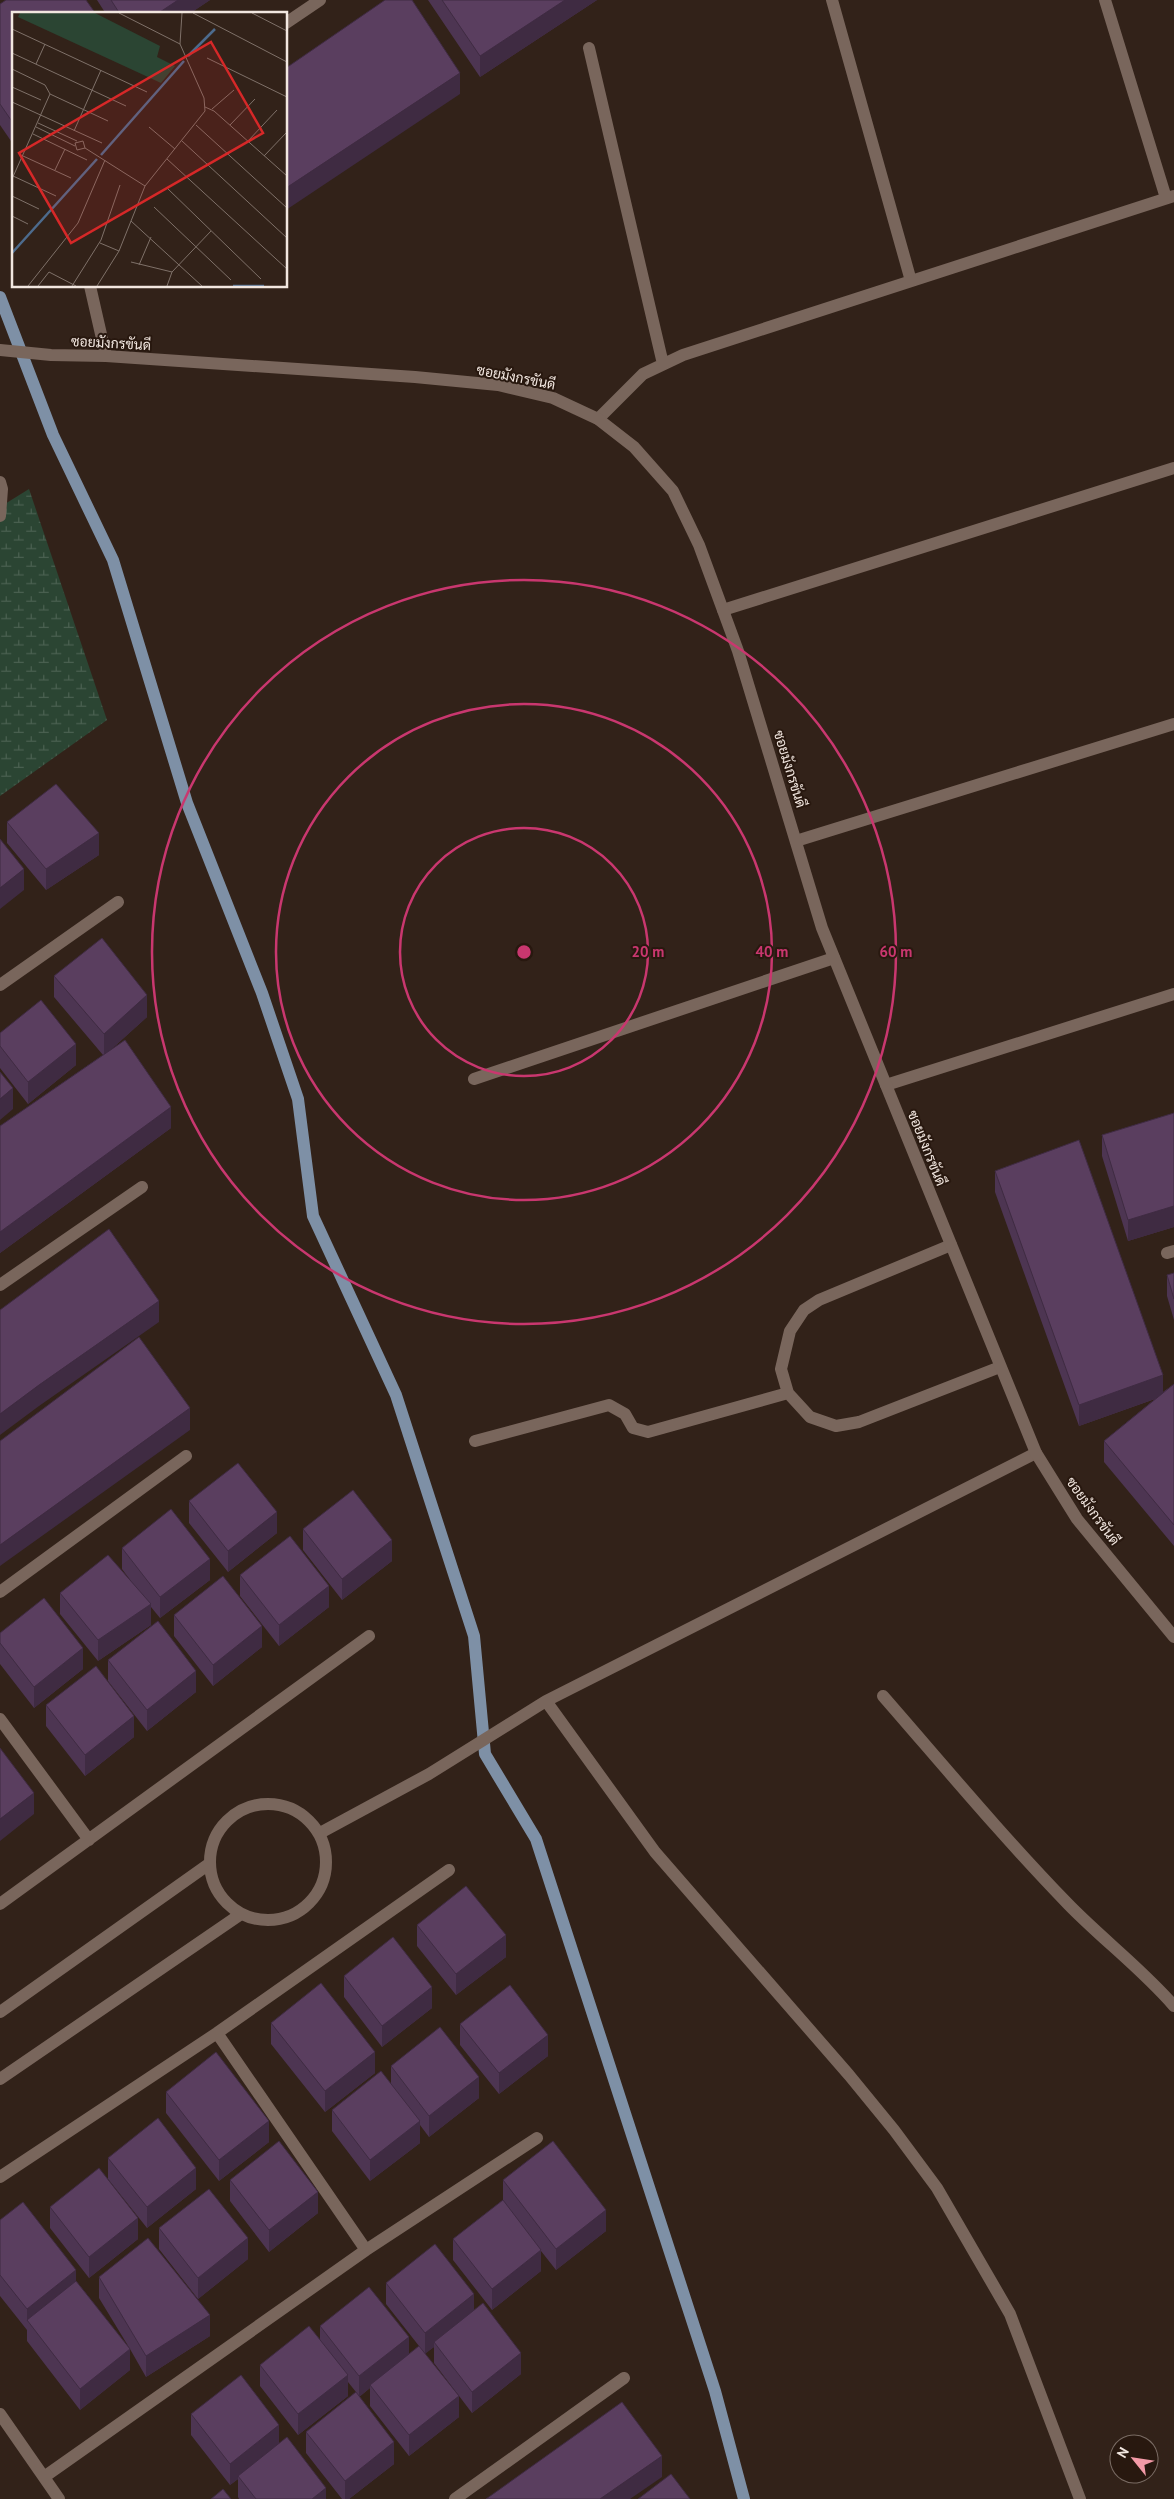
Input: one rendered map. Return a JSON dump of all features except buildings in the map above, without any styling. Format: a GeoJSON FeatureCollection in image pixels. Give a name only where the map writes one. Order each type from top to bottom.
{"type":"FeatureCollection","features":[{"type":"Feature","properties":{"kind":"street"},"geometry":{"type":"LineString","coordinates":[[288,22],[320,0]]}},
{"type":"Feature","properties":{"kind":"street"},"geometry":{"type":"LineString","coordinates":[[832,0],[911,281]]}},
{"type":"Feature","properties":{"kind":"street"},"geometry":{"type":"LineString","coordinates":[[598,419],[643,374],[683,355],[1170,197],[1105,0]]}},
{"type":"Feature","properties":{"kind":"street"},"geometry":{"type":"LineString","coordinates":[[590,48],[663,364]]}},
{"type":"Feature","properties":{"kind":"street"},"geometry":{"type":"LineString","coordinates":[[90,288],[106,356]]}},
{"type":"Feature","properties":{"kind":"street","name":"ซอยมังกรขันดี"},"geometry":{"type":"LineString","coordinates":[[0,350],[51,355],[106,356],[416,377],[498,385],[553,398],[598,419],[634,446],[673,491],[699,545],[738,651],[822,928],[1036,1453],[1077,1519],[1174,1637]]}},
{"type":"Feature","properties":{"kind":"street"},"geometry":{"type":"LineString","coordinates":[[723,610],[1174,468]]}},
{"type":"Feature","properties":{"kind":"street"},"geometry":{"type":"LineString","coordinates":[[0,482],[2,488],[0,516]]}},
{"type":"Feature","properties":{"kind":"street"},"geometry":{"type":"LineString","coordinates":[[796,842],[1174,724]]}},
{"type":"Feature","properties":{"kind":"street"},"geometry":{"type":"LineString","coordinates":[[0,985],[118,902]]}},
{"type":"Feature","properties":{"kind":"street"},"geometry":{"type":"LineString","coordinates":[[474,1080],[834,958]]}},
{"type":"Feature","properties":{"kind":"street"},"geometry":{"type":"LineString","coordinates":[[886,1084],[1174,994]]}},
{"type":"Feature","properties":{"kind":"street"},"geometry":{"type":"LineString","coordinates":[[0,1285],[142,1187]]}},
{"type":"Feature","properties":{"kind":"street"},"geometry":{"type":"LineString","coordinates":[[951,1245],[819,1300],[804,1310],[790,1332],[781,1369],[788,1393],[810,1417],[836,1426],[859,1422],[1000,1367]]}},
{"type":"Feature","properties":{"kind":"street"},"geometry":{"type":"LineString","coordinates":[[475,1441],[608,1405],[624,1414],[633,1428],[648,1432],[788,1393]]}},
{"type":"Feature","properties":{"kind":"street"},"geometry":{"type":"LineString","coordinates":[[320,1833],[429,1774],[546,1701],[1036,1453]]}},
{"type":"Feature","properties":{"kind":"street"},"geometry":{"type":"LineString","coordinates":[[0,1592],[186,1456]]}},
{"type":"Feature","properties":{"kind":"street"},"geometry":{"type":"LineString","coordinates":[[0,1904],[369,1636]]}},
{"type":"Feature","properties":{"kind":"street"},"geometry":{"type":"LineString","coordinates":[[883,1696],[1036,1870],[1069,1905],[1158,1987],[1174,2006]]}},
{"type":"Feature","properties":{"kind":"street"},"geometry":{"type":"LineString","coordinates":[[546,1701],[655,1852],[849,2075],[894,2130],[937,2188],[1010,2314],[1080,2499]]}},
{"type":"Feature","properties":{"kind":"street"},"geometry":{"type":"LineString","coordinates":[[0,1719],[90,1840]]}},
{"type":"Feature","properties":{"kind":"street"},"geometry":{"type":"LineString","coordinates":[[268,1802],[298,1810],[320,1833],[327,1862],[319,1891],[298,1912],[270,1921],[240,1914],[218,1893],[209,1864],[216,1833],[238,1811],[268,1802]]}},
{"type":"Feature","properties":{"kind":"street"},"geometry":{"type":"LineString","coordinates":[[0,2012],[209,1864]]}},
{"type":"Feature","properties":{"kind":"street"},"geometry":{"type":"LineString","coordinates":[[0,2177],[217,2033],[449,1870]]}},
{"type":"Feature","properties":{"kind":"street"},"geometry":{"type":"LineString","coordinates":[[0,2079],[240,1914]]}},
{"type":"Feature","properties":{"kind":"street"},"geometry":{"type":"LineString","coordinates":[[217,2033],[366,2250]]}},
{"type":"Feature","properties":{"kind":"street"},"geometry":{"type":"LineString","coordinates":[[44,2477],[366,2250],[537,2138]]}},
{"type":"Feature","properties":{"kind":"street"},"geometry":{"type":"LineString","coordinates":[[455,2499],[624,2378]]}},
{"type":"Feature","properties":{"kind":"street"},"geometry":{"type":"LineString","coordinates":[[0,2414],[60,2499]]}},
{"type":"Feature","properties":{"kind":"green space"},"geometry":{"type":"Polygon","coordinates":[[[29,489],[107,720],[0,796],[0,507],[29,489]]]}},
{"type":"Feature","properties":{"kind":"waterway"},"geometry":{"type":"LineString","coordinates":[[0,297],[53,435],[113,560],[187,803],[262,993],[298,1099],[313,1216],[396,1395],[474,1636],[485,1754],[536,1839],[715,2391],[744,2499]]}}]}
